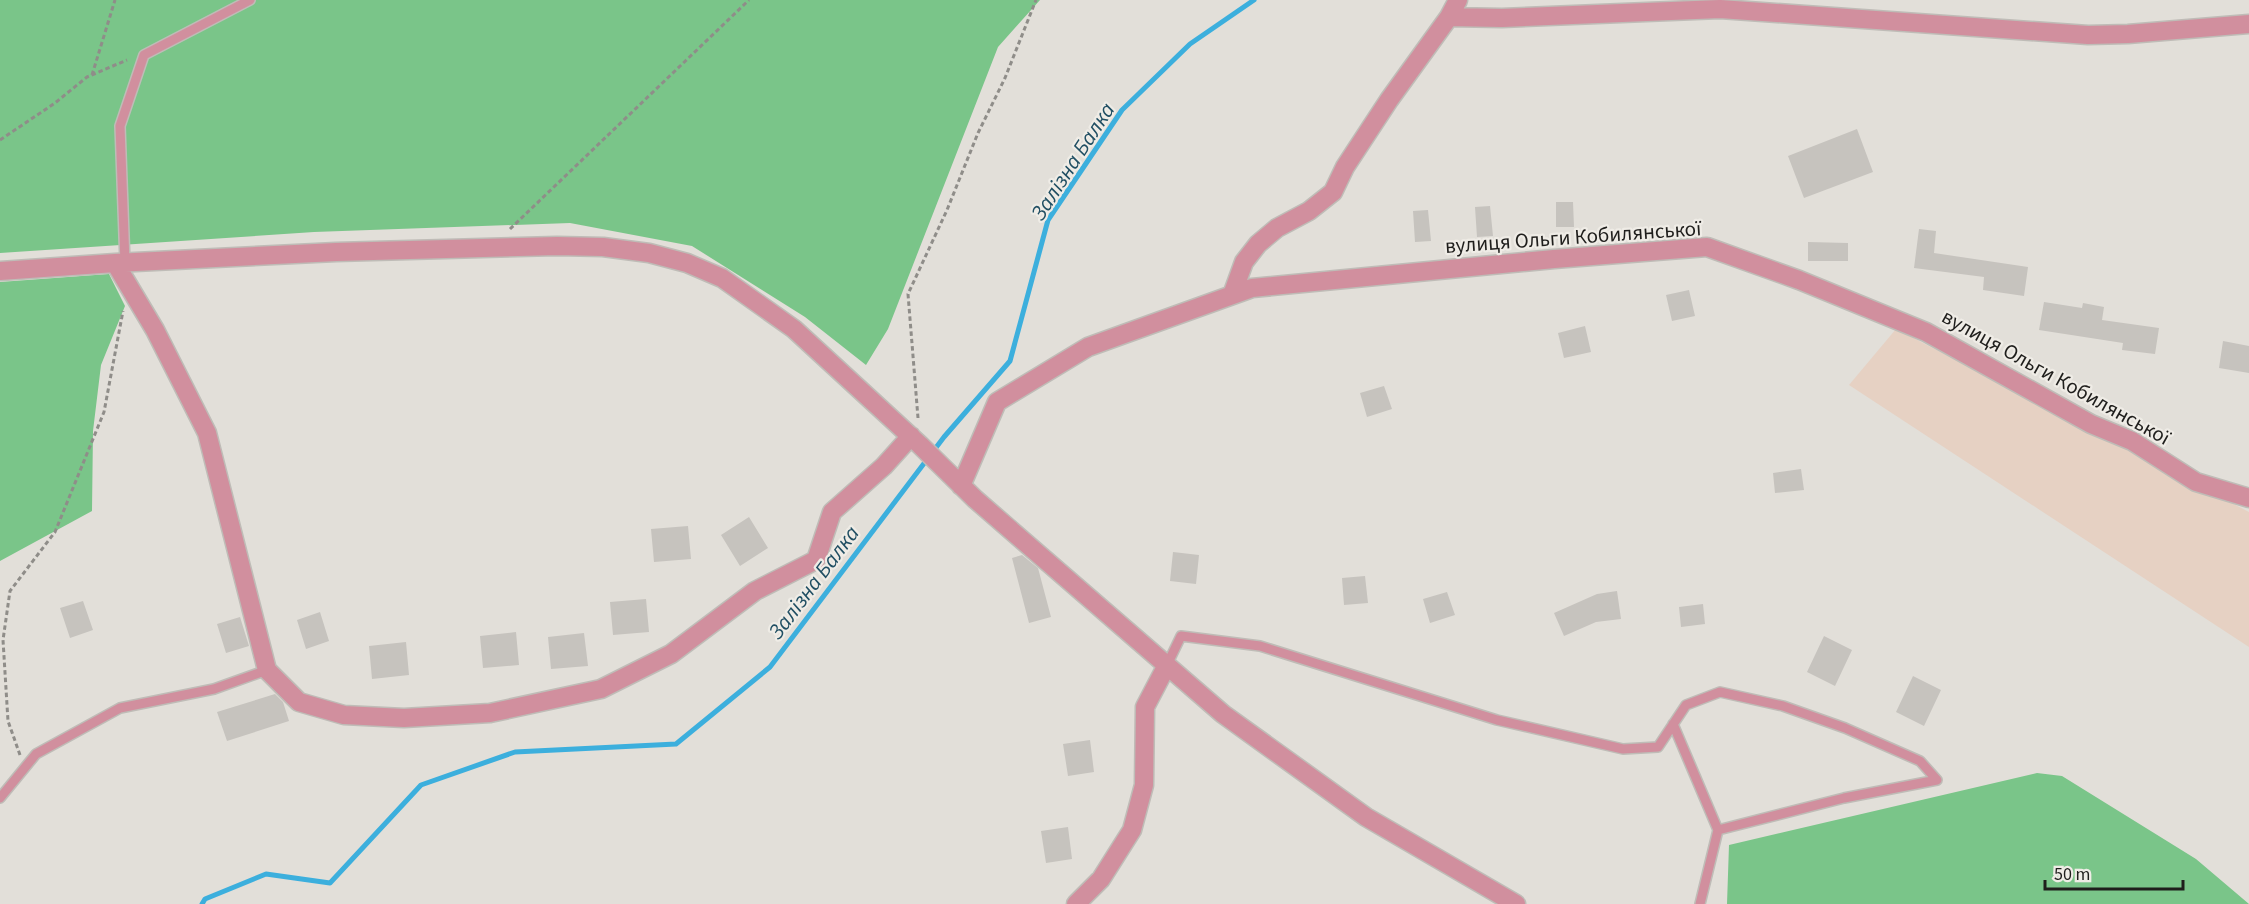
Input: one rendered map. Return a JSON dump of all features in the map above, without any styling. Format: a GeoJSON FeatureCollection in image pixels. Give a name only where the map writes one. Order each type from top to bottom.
{"type":"FeatureCollection","features":[{"type":"Feature","properties":{"kind":"street"},"geometry":{"type":"LineString","coordinates":[[1232,295],[1244,262],[1258,244],[1277,228],[1309,211],[1333,192],[1345,167],[1389,99],[1449,17],[1458,0]]}},
{"type":"Feature","properties":{"kind":"street"},"geometry":{"type":"LineString","coordinates":[[1449,17],[1502,18],[1720,9],[2088,35],[2249,24]]}},
{"type":"Feature","properties":{"kind":"street"},"geometry":{"type":"LineString","coordinates":[[0,271],[336,252],[557,246],[603,247],[687,262],[722,278],[794,329],[917,442],[959,485],[1223,714],[1366,816],[1516,904]]}},
{"type":"Feature","properties":{"kind":"street","name":"вулиця Ольги Кобилянської"},"geometry":{"type":"LineString","coordinates":[[959,485],[997,402],[1088,347],[1251,288],[1707,246],[1799,280],[1926,332],[2091,424],[2132,441],[2196,482],[2249,498]]}},
{"type":"Feature","properties":{"kind":"street"},"geometry":{"type":"LineString","coordinates":[[120,263],[128,285],[155,330],[207,433],[267,670],[299,702],[344,715],[404,718],[490,713],[601,689],[671,654],[755,591],[816,560],[832,512],[884,465],[917,442]]}},
{"type":"Feature","properties":{"kind":"street"},"geometry":{"type":"LineString","coordinates":[[1076,904],[1101,879],[1131,830],[1144,785],[1145,707],[1167,665]]}},
{"type":"Feature","properties":{"kind":"lane"},"geometry":{"type":"LineString","coordinates":[[120,263],[120,126],[144,54],[250,0]]}},
{"type":"Feature","properties":{"kind":"lane"},"geometry":{"type":"LineString","coordinates":[[1167,665],[1181,636],[1260,646],[1497,720],[1623,749],[1658,747],[1686,705],[1720,692],[1784,706],[1845,728],[1920,760],[1937,780],[1844,798],[1718,830]]}},
{"type":"Feature","properties":{"kind":"lane"},"geometry":{"type":"LineString","coordinates":[[0,798],[36,754],[120,708],[214,689],[267,670]]}},
{"type":"Feature","properties":{"kind":"lane"},"geometry":{"type":"LineString","coordinates":[[1673,724],[1718,830],[1700,904]]}},
{"type":"Feature","properties":{"kind":"path"},"geometry":{"type":"LineString","coordinates":[[92,75],[115,0]]}},
{"type":"Feature","properties":{"kind":"path"},"geometry":{"type":"LineString","coordinates":[[491,248],[749,0]]}},
{"type":"Feature","properties":{"kind":"path"},"geometry":{"type":"LineString","coordinates":[[917,442],[908,294],[947,210],[978,133],[1005,78],[1036,0]]}},
{"type":"Feature","properties":{"kind":"path"},"geometry":{"type":"LineString","coordinates":[[0,140],[92,75],[144,54]]}},
{"type":"Feature","properties":{"kind":"path"},"geometry":{"type":"LineString","coordinates":[[24,768],[8,721],[3,640],[10,591],[55,532],[104,412],[128,285]]}},
{"type":"Feature","properties":{"kind":"shaded area"},"geometry":{"type":"Polygon","coordinates":[[[1896,329],[2249,512],[2249,647],[1849,385],[1896,329]]]}},
{"type":"Feature","properties":{"kind":"green space"},"geometry":{"type":"Polygon","coordinates":[[[0,0],[1040,0],[998,47],[888,329],[866,365],[805,317],[692,246],[570,223],[314,232],[0,253],[0,0]]]}},
{"type":"Feature","properties":{"kind":"green space"},"geometry":{"type":"Polygon","coordinates":[[[109,274],[125,306],[101,365],[93,431],[92,511],[0,561],[0,282],[109,274]]]}},
{"type":"Feature","properties":{"kind":"green space"},"geometry":{"type":"Polygon","coordinates":[[[2037,773],[2062,776],[2196,859],[2249,904],[1727,904],[1729,845],[2037,773]]]}},
{"type":"Feature","properties":{"kind":"building"},"geometry":{"type":"Polygon","coordinates":[[[1857,129],[1873,172],[1804,198],[1788,156],[1857,129]]]}},
{"type":"Feature","properties":{"kind":"building"},"geometry":{"type":"Polygon","coordinates":[[[1556,202],[1573,202],[1574,227],[1556,227],[1556,202]]]}},
{"type":"Feature","properties":{"kind":"building"},"geometry":{"type":"Polygon","coordinates":[[[1490,206],[1493,236],[1477,237],[1475,207],[1490,206]]]}},
{"type":"Feature","properties":{"kind":"building"},"geometry":{"type":"Polygon","coordinates":[[[1428,210],[1431,241],[1415,242],[1413,211],[1428,210]]]}},
{"type":"Feature","properties":{"kind":"building"},"geometry":{"type":"Polygon","coordinates":[[[1919,229],[1936,231],[1934,253],[2028,267],[2024,296],[1983,290],[1984,277],[1914,268],[1919,229]]]}},
{"type":"Feature","properties":{"kind":"building"},"geometry":{"type":"Polygon","coordinates":[[[1808,242],[1848,243],[1848,261],[1808,261],[1808,242]]]}},
{"type":"Feature","properties":{"kind":"building"},"geometry":{"type":"Polygon","coordinates":[[[1689,290],[1695,316],[1672,321],[1666,295],[1689,290]]]}},
{"type":"Feature","properties":{"kind":"building"},"geometry":{"type":"Polygon","coordinates":[[[2044,302],[2082,308],[2083,303],[2104,307],[2102,320],[2159,328],[2155,354],[2122,350],[2123,343],[2039,330],[2044,302]]]}},
{"type":"Feature","properties":{"kind":"building"},"geometry":{"type":"Polygon","coordinates":[[[1585,326],[1591,352],[1564,358],[1558,333],[1585,326]]]}},
{"type":"Feature","properties":{"kind":"building"},"geometry":{"type":"Polygon","coordinates":[[[2223,341],[2249,346],[2249,373],[2219,368],[2223,341]]]}},
{"type":"Feature","properties":{"kind":"building"},"geometry":{"type":"Polygon","coordinates":[[[1384,386],[1392,409],[1367,417],[1360,393],[1384,386]]]}},
{"type":"Feature","properties":{"kind":"building"},"geometry":{"type":"Polygon","coordinates":[[[1801,469],[1804,490],[1775,493],[1773,473],[1801,469]]]}},
{"type":"Feature","properties":{"kind":"building"},"geometry":{"type":"Polygon","coordinates":[[[749,517],[768,548],[740,566],[721,535],[749,517]]]}},
{"type":"Feature","properties":{"kind":"building"},"geometry":{"type":"Polygon","coordinates":[[[688,526],[691,559],[654,562],[651,529],[688,526]]]}},
{"type":"Feature","properties":{"kind":"building"},"geometry":{"type":"Polygon","coordinates":[[[1173,552],[1199,555],[1196,584],[1170,581],[1173,552]]]}},
{"type":"Feature","properties":{"kind":"building"},"geometry":{"type":"Polygon","coordinates":[[[1022,555],[1038,568],[1051,617],[1029,623],[1012,558],[1022,555]]]}},
{"type":"Feature","properties":{"kind":"building"},"geometry":{"type":"Polygon","coordinates":[[[1365,576],[1368,603],[1344,605],[1342,578],[1365,576]]]}},
{"type":"Feature","properties":{"kind":"building"},"geometry":{"type":"Polygon","coordinates":[[[1617,591],[1621,619],[1596,622],[1564,636],[1554,613],[1597,594],[1617,591]]]}},
{"type":"Feature","properties":{"kind":"building"},"geometry":{"type":"Polygon","coordinates":[[[1447,592],[1455,615],[1430,623],[1423,599],[1447,592]]]}},
{"type":"Feature","properties":{"kind":"building"},"geometry":{"type":"Polygon","coordinates":[[[646,599],[649,632],[613,635],[610,602],[646,599]]]}},
{"type":"Feature","properties":{"kind":"building"},"geometry":{"type":"Polygon","coordinates":[[[83,601],[93,630],[70,638],[60,608],[83,601]]]}},
{"type":"Feature","properties":{"kind":"building"},"geometry":{"type":"Polygon","coordinates":[[[1703,604],[1705,624],[1681,627],[1679,607],[1703,604]]]}},
{"type":"Feature","properties":{"kind":"building"},"geometry":{"type":"Polygon","coordinates":[[[320,612],[329,641],[306,649],[297,620],[320,612]]]}},
{"type":"Feature","properties":{"kind":"building"},"geometry":{"type":"Polygon","coordinates":[[[240,617],[249,646],[226,653],[217,624],[240,617]]]}},
{"type":"Feature","properties":{"kind":"building"},"geometry":{"type":"Polygon","coordinates":[[[516,632],[519,665],[483,668],[480,636],[516,632]]]}},
{"type":"Feature","properties":{"kind":"building"},"geometry":{"type":"Polygon","coordinates":[[[584,633],[588,666],[551,669],[548,637],[584,633]]]}},
{"type":"Feature","properties":{"kind":"building"},"geometry":{"type":"Polygon","coordinates":[[[1824,636],[1852,650],[1835,686],[1807,672],[1824,636]]]}},
{"type":"Feature","properties":{"kind":"building"},"geometry":{"type":"Polygon","coordinates":[[[406,642],[409,675],[372,679],[369,646],[406,642]]]}},
{"type":"Feature","properties":{"kind":"building"},"geometry":{"type":"Polygon","coordinates":[[[1913,676],[1941,690],[1924,726],[1896,712],[1913,676]]]}},
{"type":"Feature","properties":{"kind":"building"},"geometry":{"type":"Polygon","coordinates":[[[275,694],[283,702],[289,721],[227,741],[217,712],[275,694]]]}},
{"type":"Feature","properties":{"kind":"building"},"geometry":{"type":"Polygon","coordinates":[[[1090,740],[1094,772],[1068,776],[1063,744],[1090,740]]]}},
{"type":"Feature","properties":{"kind":"building"},"geometry":{"type":"Polygon","coordinates":[[[1068,827],[1072,859],[1046,863],[1041,831],[1068,827]]]}},
{"type":"Feature","properties":{"kind":"waterway","name":"Залізна Балка"},"geometry":{"type":"LineString","coordinates":[[202,904],[205,899],[266,874],[330,883],[421,785],[515,752],[676,744],[770,667],[944,437],[1010,361],[1048,220],[1122,110],[1190,44],[1254,0]]}}]}
